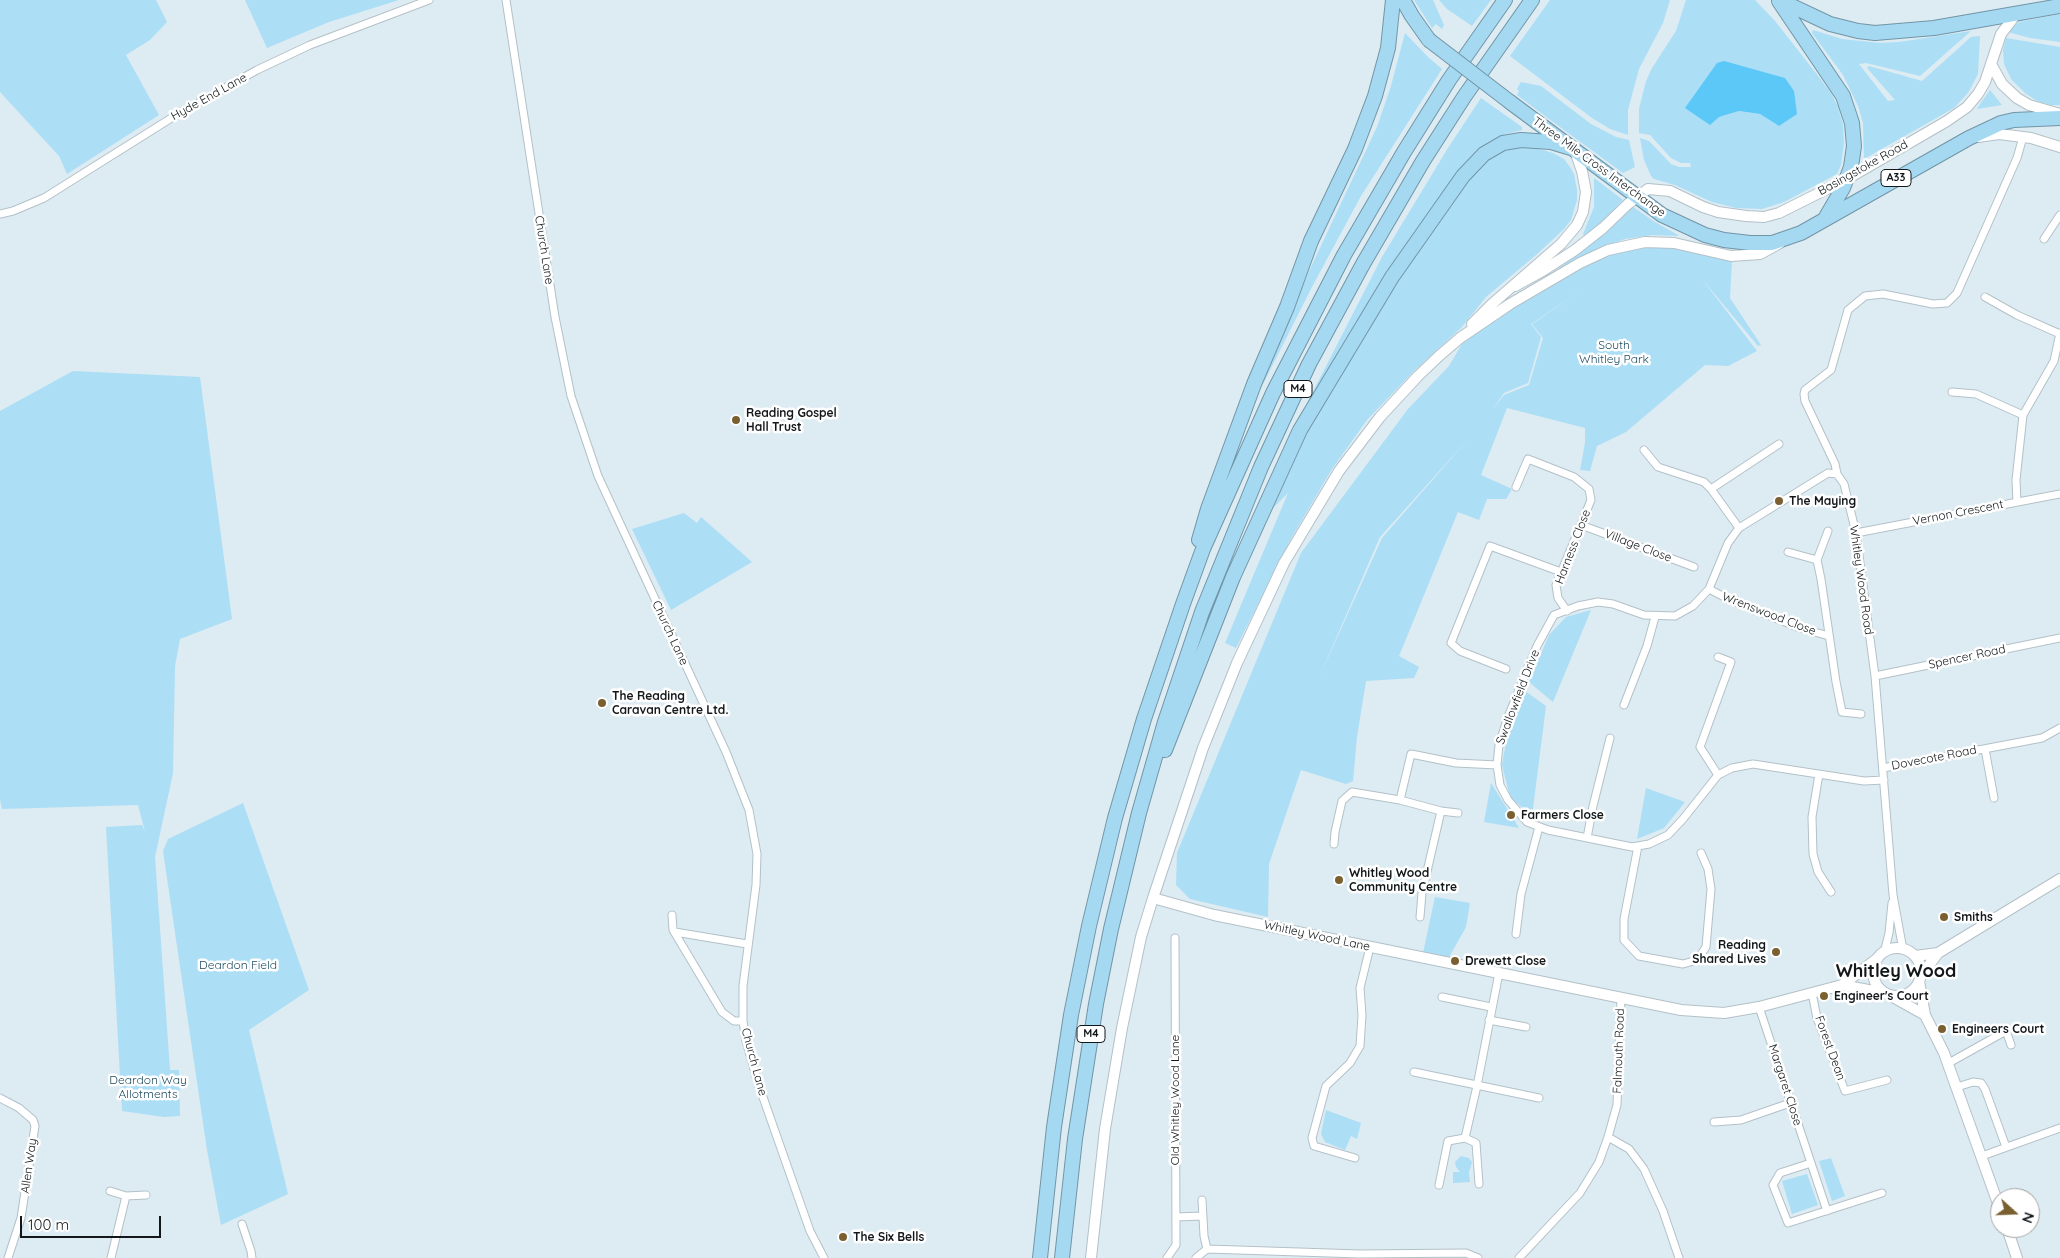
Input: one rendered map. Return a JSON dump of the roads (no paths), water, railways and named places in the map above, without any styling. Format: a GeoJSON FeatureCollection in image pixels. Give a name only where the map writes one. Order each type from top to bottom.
{"type":"FeatureCollection","features":[{"type":"Feature","properties":{"kind":"highway","name":"M4"},"geometry":{"type":"LineString","coordinates":[[1183,604],[1208,509],[1248,401],[1287,307],[1311,241],[1358,141],[1376,96],[1386,59],[1393,0]]}},
{"type":"Feature","properties":{"kind":"highway","name":"Three Mile Cross Interchange"},"geometry":{"type":"LineString","coordinates":[[1403,0],[1429,40],[1573,150],[1662,215],[1678,224],[1716,238],[1750,243],[1772,243],[1785,240],[1825,220]]}},
{"type":"Feature","properties":{"kind":"highway","name":"M4"},"geometry":{"type":"LineString","coordinates":[[1040,1258],[1054,1127],[1071,1015],[1089,926],[1115,818],[1136,746],[1203,548],[1273,393],[1344,255],[1404,152],[1455,72],[1505,0]]}},
{"type":"Feature","properties":{"kind":"highway","name":"M4"},"geometry":{"type":"LineString","coordinates":[[1062,1258],[1075,1140],[1096,1004],[1111,929],[1139,813],[1168,713],[1202,612],[1261,467],[1305,373],[1363,264],[1423,161],[1464,97],[1532,0]]}},
{"type":"Feature","properties":{"kind":"highway"},"geometry":{"type":"LineString","coordinates":[[1779,0],[1830,24],[1876,33],[1934,28],[2060,6]]}},
{"type":"Feature","properties":{"kind":"highway"},"geometry":{"type":"LineString","coordinates":[[1779,0],[1838,89],[1848,106],[1852,123],[1854,146],[1851,167],[1847,179],[1825,220]]}},
{"type":"Feature","properties":{"kind":"highway","name":"Basingstoke Road"},"geometry":{"type":"LineString","coordinates":[[1825,220],[1969,138],[2007,121],[2060,116]]}},
{"type":"Feature","properties":{"kind":"highway","name":"M4"},"geometry":{"type":"LineString","coordinates":[[1139,813],[1233,577],[1292,448],[1324,389],[1392,277],[1463,176],[1484,154],[1503,144],[1521,140],[1551,142],[1573,150]]}},
{"type":"Feature","properties":{"kind":"main road","name":"Basingstoke Road"},"geometry":{"type":"LineString","coordinates":[[1637,197],[1651,188],[1670,191],[1718,212],[1746,216],[1764,216],[1779,213],[1847,179],[1961,112],[1978,94],[2001,34],[2017,14]]}},
{"type":"Feature","properties":{"kind":"main road"},"geometry":{"type":"LineString","coordinates":[[1991,64],[2002,84],[2017,98],[2029,106],[2060,116]]}},
{"type":"Feature","properties":{"kind":"main road","name":"Basingstoke Road"},"geometry":{"type":"LineString","coordinates":[[1969,138],[1999,134],[2036,138],[2060,148]]}},
{"type":"Feature","properties":{"kind":"main road"},"geometry":{"type":"LineString","coordinates":[[1091,1258],[1105,1129],[1122,1028],[1141,937],[1186,797],[1220,703],[1284,563],[1319,504],[1359,443],[1418,376],[1460,338],[1487,309],[1570,235],[1581,218],[1586,192],[1582,171],[1573,150]]}},
{"type":"Feature","properties":{"kind":"main road"},"geometry":{"type":"LineString","coordinates":[[1515,286],[1544,270],[1604,228],[1637,197]]}},
{"type":"Feature","properties":{"kind":"main road"},"geometry":{"type":"LineString","coordinates":[[1460,338],[1528,293],[1580,263],[1619,247],[1645,242],[1664,242],[1680,244],[1721,255],[1754,255],[1769,250],[1785,240]]}},
{"type":"Feature","properties":{"kind":"main road"},"geometry":{"type":"LineString","coordinates":[[1925,1015],[1887,994],[1875,984],[1873,972],[1881,956],[1896,949],[1915,956],[1938,953],[2060,879]]}},
{"type":"Feature","properties":{"kind":"main road","name":"Whitley Wood Lane"},"geometry":{"type":"LineString","coordinates":[[1153,898],[1214,915],[1681,1010],[1724,1013],[1759,1008],[1842,985],[1881,956]]}},
{"type":"Feature","properties":{"kind":"main road"},"geometry":{"type":"LineString","coordinates":[[1887,994],[1904,995],[1913,990],[1938,953]]}},
{"type":"Feature","properties":{"kind":"main road"},"geometry":{"type":"LineString","coordinates":[[1915,956],[1920,965],[1925,1015],[1944,1053],[1993,1188]]}},
{"type":"Feature","properties":{"kind":"main road","name":"Whitley Wood Lane"},"geometry":{"type":"LineString","coordinates":[[1842,985],[1887,994]]}},
{"type":"Feature","properties":{"kind":"main road"},"geometry":{"type":"LineString","coordinates":[[2010,1238],[2017,1258]]}},
{"type":"Feature","properties":{"kind":"street","name":"Hyde End Lane"},"geometry":{"type":"LineString","coordinates":[[0,214],[14,211],[44,198],[173,116],[257,70],[310,45],[429,0]]}},
{"type":"Feature","properties":{"kind":"street","name":"Church Lane"},"geometry":{"type":"LineString","coordinates":[[506,0],[555,317],[571,396],[598,476],[726,752],[750,810],[756,839],[757,857],[756,885],[743,986],[743,1021],[750,1057],[762,1093],[810,1231],[824,1258]]}},
{"type":"Feature","properties":{"kind":"street","name":"Whitley Wood Road"},"geometry":{"type":"LineString","coordinates":[[1903,950],[1893,895],[1875,676],[1856,533],[1844,484],[1805,401],[1804,394],[1805,390],[1831,370],[1848,310],[1865,296],[1883,294],[1933,304],[1947,303],[1957,294],[2017,158],[2023,137]]}},
{"type":"Feature","properties":{"kind":"street"},"geometry":{"type":"LineString","coordinates":[[2044,239],[2059,218]]}},
{"type":"Feature","properties":{"kind":"street"},"geometry":{"type":"LineString","coordinates":[[1985,297],[2017,315],[2060,334],[2057,363],[2023,415],[2016,480],[2017,502]]}},
{"type":"Feature","properties":{"kind":"street"},"geometry":{"type":"LineString","coordinates":[[1952,392],[1976,394],[2023,415]]}},
{"type":"Feature","properties":{"kind":"street"},"geometry":{"type":"LineString","coordinates":[[1711,489],[1779,444]]}},
{"type":"Feature","properties":{"kind":"street"},"geometry":{"type":"LineString","coordinates":[[1644,450],[1658,467],[1704,482],[1739,528]]}},
{"type":"Feature","properties":{"kind":"street","name":"Harness Close"},"geometry":{"type":"LineString","coordinates":[[1516,487],[1528,459],[1574,477],[1589,489],[1591,500],[1556,585],[1558,598],[1567,611]]}},
{"type":"Feature","properties":{"kind":"street","name":"Swallowfield Drive"},"geometry":{"type":"LineString","coordinates":[[1838,474],[1828,473],[1739,528],[1728,543],[1709,589],[1692,606],[1675,616],[1655,617],[1613,604],[1598,602],[1578,606],[1554,615],[1538,646],[1499,745],[1497,765],[1500,785],[1508,800],[1527,822],[1538,827],[1632,847],[1649,844],[1668,835],[1718,775],[1732,768],[1753,764],[1864,781],[1884,780]]}},
{"type":"Feature","properties":{"kind":"street","name":"Vernon Crescent"},"geometry":{"type":"LineString","coordinates":[[1856,533],[2060,494]]}},
{"type":"Feature","properties":{"kind":"street","name":"Village Close"},"geometry":{"type":"LineString","coordinates":[[1581,525],[1694,567]]}},
{"type":"Feature","properties":{"kind":"street","name":"Wrenswood Close"},"geometry":{"type":"LineString","coordinates":[[1828,531],[1817,560],[1842,712],[1861,714]]}},
{"type":"Feature","properties":{"kind":"street"},"geometry":{"type":"LineString","coordinates":[[1506,669],[1460,651],[1451,643],[1490,546],[1561,572]]}},
{"type":"Feature","properties":{"kind":"street"},"geometry":{"type":"LineString","coordinates":[[1788,552],[1817,560]]}},
{"type":"Feature","properties":{"kind":"street","name":"Wrenswood Close"},"geometry":{"type":"LineString","coordinates":[[1709,589],[1728,599],[1800,628],[1829,636]]}},
{"type":"Feature","properties":{"kind":"street"},"geometry":{"type":"LineString","coordinates":[[1624,705],[1647,646],[1655,617]]}},
{"type":"Feature","properties":{"kind":"street","name":"Spencer Road"},"geometry":{"type":"LineString","coordinates":[[1875,676],[2060,638]]}},
{"type":"Feature","properties":{"kind":"street"},"geometry":{"type":"LineString","coordinates":[[1718,657],[1731,662],[1700,747],[1718,775]]}},
{"type":"Feature","properties":{"kind":"street","name":"Dovecote Road"},"geometry":{"type":"LineString","coordinates":[[1884,768],[2042,738],[2060,728]]}},
{"type":"Feature","properties":{"kind":"street"},"geometry":{"type":"LineString","coordinates":[[1587,838],[1610,738]]}},
{"type":"Feature","properties":{"kind":"street","name":"Dovecote Road"},"geometry":{"type":"LineString","coordinates":[[1985,749],[1994,798]]}},
{"type":"Feature","properties":{"kind":"street"},"geometry":{"type":"LineString","coordinates":[[1400,800],[1411,754],[1456,763],[1497,765]]}},
{"type":"Feature","properties":{"kind":"street"},"geometry":{"type":"LineString","coordinates":[[1819,774],[1812,817],[1813,854],[1818,872],[1831,892]]}},
{"type":"Feature","properties":{"kind":"street"},"geometry":{"type":"LineString","coordinates":[[1334,844],[1342,801],[1352,792],[1458,813]]}},
{"type":"Feature","properties":{"kind":"street"},"geometry":{"type":"LineString","coordinates":[[1420,917],[1422,893],[1441,810]]}},
{"type":"Feature","properties":{"kind":"street"},"geometry":{"type":"LineString","coordinates":[[1516,934],[1521,894],[1538,827]]}},
{"type":"Feature","properties":{"kind":"street"},"geometry":{"type":"LineString","coordinates":[[1638,846],[1624,919],[1624,940],[1639,956],[1683,964],[1697,960],[1706,947],[1711,889],[1708,869],[1701,853]]}},
{"type":"Feature","properties":{"kind":"street","name":"Whitley Wood Road"},"geometry":{"type":"LineString","coordinates":[[1881,956],[1889,933],[1893,895]]}},
{"type":"Feature","properties":{"kind":"street"},"geometry":{"type":"LineString","coordinates":[[672,915],[675,932],[722,1012],[734,1021],[743,1021]]}},
{"type":"Feature","properties":{"kind":"street"},"geometry":{"type":"LineString","coordinates":[[675,932],[747,944]]}},
{"type":"Feature","properties":{"kind":"street","name":"Old Whitley Wood Lane"},"geometry":{"type":"LineString","coordinates":[[1167,1258],[1176,1245],[1175,938]]}},
{"type":"Feature","properties":{"kind":"street"},"geometry":{"type":"LineString","coordinates":[[1355,1158],[1314,1146],[1312,1138],[1326,1086],[1350,1063],[1360,1046],[1362,1015],[1360,988],[1370,947]]}},
{"type":"Feature","properties":{"kind":"street"},"geometry":{"type":"LineString","coordinates":[[1465,1138],[1499,973]]}},
{"type":"Feature","properties":{"kind":"street","name":"Forest Dean"},"geometry":{"type":"LineString","coordinates":[[1812,993],[1817,1018],[1845,1091],[1887,1080]]}},
{"type":"Feature","properties":{"kind":"street"},"geometry":{"type":"LineString","coordinates":[[1442,997],[1491,1007]]}},
{"type":"Feature","properties":{"kind":"street","name":"Falmouth Road"},"geometry":{"type":"LineString","coordinates":[[1520,1258],[1580,1193],[1599,1162],[1617,1105],[1621,998]]}},
{"type":"Feature","properties":{"kind":"street","name":"Margaret Close"},"geometry":{"type":"LineString","coordinates":[[1759,1008],[1826,1211]]}},
{"type":"Feature","properties":{"kind":"street"},"geometry":{"type":"LineString","coordinates":[[1489,1020],[1526,1027]]}},
{"type":"Feature","properties":{"kind":"street"},"geometry":{"type":"LineString","coordinates":[[1947,1064],[2006,1031],[2011,1045]]}},
{"type":"Feature","properties":{"kind":"street"},"geometry":{"type":"LineString","coordinates":[[1414,1072],[1539,1098]]}},
{"type":"Feature","properties":{"kind":"street"},"geometry":{"type":"LineString","coordinates":[[1956,1087],[1974,1082],[1980,1083],[1986,1089],[2006,1146]]}},
{"type":"Feature","properties":{"kind":"street","name":"Allen Way"},"geometry":{"type":"LineString","coordinates":[[0,1098],[20,1108],[34,1122],[22,1218],[8,1258]]}},
{"type":"Feature","properties":{"kind":"street"},"geometry":{"type":"LineString","coordinates":[[1714,1122],[1741,1120],[1790,1103]]}},
{"type":"Feature","properties":{"kind":"street"},"geometry":{"type":"LineString","coordinates":[[1982,1156],[2060,1128]]}},
{"type":"Feature","properties":{"kind":"street"},"geometry":{"type":"LineString","coordinates":[[1608,1137],[1629,1149],[1644,1169],[1663,1211],[1679,1258]]}},
{"type":"Feature","properties":{"kind":"street"},"geometry":{"type":"LineString","coordinates":[[1439,1185],[1448,1141],[1465,1138],[1476,1143],[1479,1184]]}},
{"type":"Feature","properties":{"kind":"street"},"geometry":{"type":"LineString","coordinates":[[1811,1163],[1780,1173],[1773,1185],[1788,1224],[1882,1193]]}},
{"type":"Feature","properties":{"kind":"street"},"geometry":{"type":"LineString","coordinates":[[110,1191],[126,1196],[146,1195]]}},
{"type":"Feature","properties":{"kind":"street"},"geometry":{"type":"LineString","coordinates":[[111,1258],[126,1196]]}},
{"type":"Feature","properties":{"kind":"street"},"geometry":{"type":"LineString","coordinates":[[1202,1200],[1204,1236],[1207,1249]]}},
{"type":"Feature","properties":{"kind":"street"},"geometry":{"type":"LineString","coordinates":[[1176,1217],[1202,1216]]}},
{"type":"Feature","properties":{"kind":"street"},"geometry":{"type":"LineString","coordinates":[[242,1224],[252,1258]]}},
{"type":"Feature","properties":{"kind":"street"},"geometry":{"type":"LineString","coordinates":[[1196,1258],[1207,1249],[1401,1256],[1466,1253],[1478,1258]]}},
{"type":"Feature","properties":{"kind":"water"},"geometry":{"type":"Polygon","coordinates":[[[1724,61],[1785,78],[1794,91],[1797,114],[1779,126],[1760,114],[1739,111],[1719,117],[1710,125],[1685,108],[1717,63],[1724,61]]]}},
{"type":"Feature","properties":{"kind":"place","name":"Reading Gospel Hall Trust"},"geometry":{"type":"Point","coordinates":[736,420]}},
{"type":"Feature","properties":{"kind":"place","name":"The Maying"},"geometry":{"type":"Point","coordinates":[1779,501]}},
{"type":"Feature","properties":{"kind":"place","name":"The Reading Caravan Centre Ltd."},"geometry":{"type":"Point","coordinates":[602,703]}},
{"type":"Feature","properties":{"kind":"place","name":"Farmers Close"},"geometry":{"type":"Point","coordinates":[1511,815]}},
{"type":"Feature","properties":{"kind":"place","name":"Whitley Wood Community Centre"},"geometry":{"type":"Point","coordinates":[1339,880]}},
{"type":"Feature","properties":{"kind":"place","name":"Smiths"},"geometry":{"type":"Point","coordinates":[1944,917]}},
{"type":"Feature","properties":{"kind":"place","name":"Reading Shared Lives"},"geometry":{"type":"Point","coordinates":[1776,952]}},
{"type":"Feature","properties":{"kind":"place","name":"Drewett Close"},"geometry":{"type":"Point","coordinates":[1455,961]}},
{"type":"Feature","properties":{"kind":"place","name":"Engineer's Court"},"geometry":{"type":"Point","coordinates":[1824,996]}},
{"type":"Feature","properties":{"kind":"place","name":"Engineers Court"},"geometry":{"type":"Point","coordinates":[1942,1029]}},
{"type":"Feature","properties":{"kind":"place","name":"The Six Bells"},"geometry":{"type":"Point","coordinates":[843,1237]}},
{"type":"Feature","properties":{"kind":"district","name":"Whitley Wood"},"geometry":{"type":"Point","coordinates":[1896,972]}},
{"type":"Feature","properties":{"kind":"park label","name":"South Whitley Park"},"geometry":{"type":"Point","coordinates":[1614,352]}},
{"type":"Feature","properties":{"kind":"park label","name":"Deardon Field"},"geometry":{"type":"Point","coordinates":[238,965]}},
{"type":"Feature","properties":{"kind":"park label","name":"Deardon Way Allotments"},"geometry":{"type":"Point","coordinates":[148,1087]}}]}
